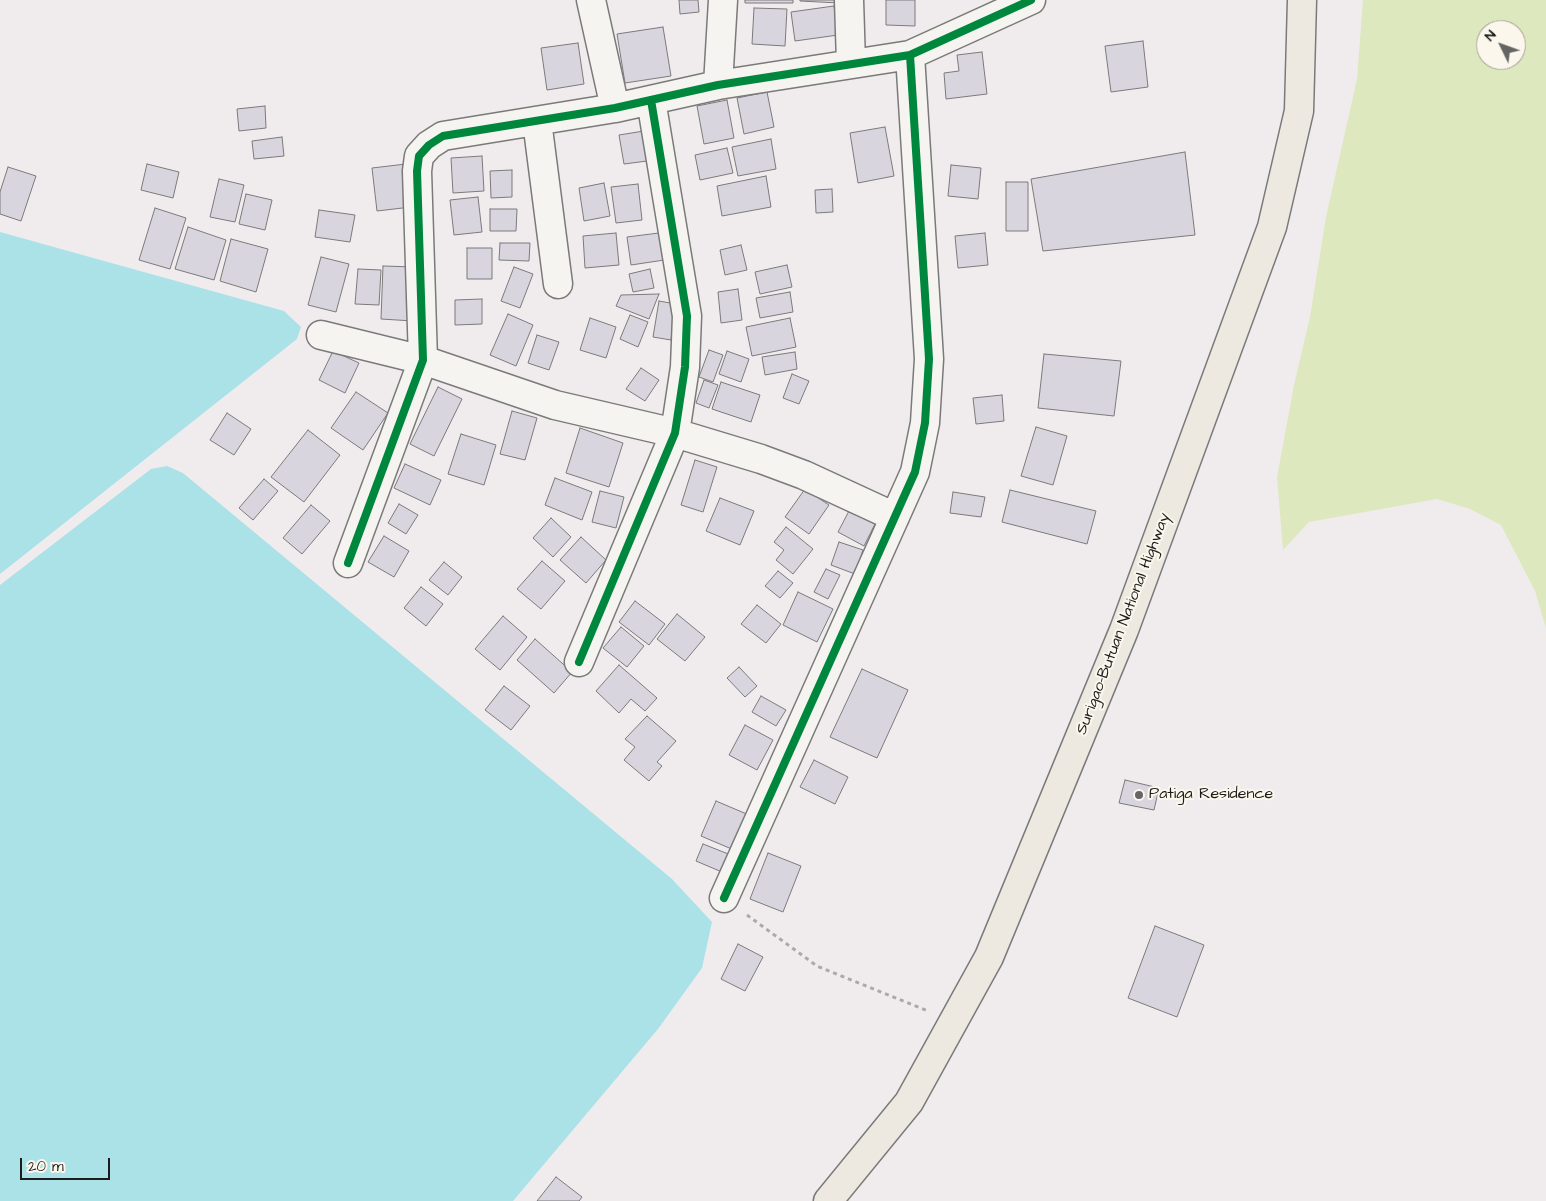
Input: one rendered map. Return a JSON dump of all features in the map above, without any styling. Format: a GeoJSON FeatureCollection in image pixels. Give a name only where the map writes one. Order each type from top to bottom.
{"type":"FeatureCollection","features":[{"type":"Feature","properties":{"kind":"highway","name":"Surigao-Butuan National Highway"},"geometry":{"type":"LineString","coordinates":[[828,1201],[909,1102],[989,957],[1124,630],[1272,227],[1299,111],[1302,0]]}},
{"type":"Feature","properties":{"kind":"street"},"geometry":{"type":"LineString","coordinates":[[592,0],[615,108]]}},
{"type":"Feature","properties":{"kind":"street"},"geometry":{"type":"LineString","coordinates":[[718,85],[723,0]]}},
{"type":"Feature","properties":{"kind":"street"},"geometry":{"type":"LineString","coordinates":[[850,0],[851,63]]}},
{"type":"Feature","properties":{"kind":"street"},"geometry":{"type":"LineString","coordinates":[[348,563],[423,360],[417,171],[419,156],[429,145],[443,136],[615,108],[718,85],[910,54],[1031,0]]}},
{"type":"Feature","properties":{"kind":"street"},"geometry":{"type":"LineString","coordinates":[[724,898],[915,472],[926,423],[928,359],[910,54]]}},
{"type":"Feature","properties":{"kind":"street"},"geometry":{"type":"LineString","coordinates":[[579,662],[675,433],[685,367],[687,316],[651,100]]}},
{"type":"Feature","properties":{"kind":"street"},"geometry":{"type":"LineString","coordinates":[[537,122],[558,284]]}},
{"type":"Feature","properties":{"kind":"street"},"geometry":{"type":"LineString","coordinates":[[321,335],[423,360],[555,405],[675,433],[761,460],[804,475],[895,517]]}},
{"type":"Feature","properties":{"kind":"path"},"geometry":{"type":"LineString","coordinates":[[724,898],[817,966],[953,1021]]}},
{"type":"Feature","properties":{"kind":"green space"},"geometry":{"type":"Polygon","coordinates":[[[1363,0],[1546,0],[1546,628],[1535,591],[1501,525],[1470,509],[1437,499],[1309,522],[1283,550],[1277,477],[1294,385],[1310,317],[1326,217],[1357,79],[1363,0]]]}},
{"type":"Feature","properties":{"kind":"water"},"geometry":{"type":"Polygon","coordinates":[[[0,232],[284,311],[301,327],[297,339],[0,574],[0,232]]]}},
{"type":"Feature","properties":{"kind":"water"},"geometry":{"type":"Polygon","coordinates":[[[167,466],[183,473],[672,879],[712,922],[702,968],[658,1029],[513,1201],[0,1201],[0,585],[151,469],[167,466]]]}},
{"type":"Feature","properties":{"kind":"building"},"geometry":{"type":"Polygon","coordinates":[[[679,0],[698,0],[699,12],[680,14],[679,0]]]}},
{"type":"Feature","properties":{"kind":"building"},"geometry":{"type":"Polygon","coordinates":[[[745,0],[793,0],[793,3],[745,3],[745,0]]]}},
{"type":"Feature","properties":{"kind":"building"},"geometry":{"type":"Polygon","coordinates":[[[839,0],[839,3],[800,1],[839,0]]]}},
{"type":"Feature","properties":{"kind":"building"},"geometry":{"type":"Polygon","coordinates":[[[886,0],[915,0],[915,26],[886,25],[886,0]]]}},
{"type":"Feature","properties":{"kind":"building"},"geometry":{"type":"Polygon","coordinates":[[[834,6],[838,35],[795,41],[791,12],[834,6]]]}},
{"type":"Feature","properties":{"kind":"building"},"geometry":{"type":"Polygon","coordinates":[[[754,8],[787,9],[785,46],[752,44],[754,8]]]}},
{"type":"Feature","properties":{"kind":"building"},"geometry":{"type":"Polygon","coordinates":[[[663,27],[671,76],[625,83],[617,34],[663,27]]]}},
{"type":"Feature","properties":{"kind":"building"},"geometry":{"type":"Polygon","coordinates":[[[1143,41],[1148,87],[1111,92],[1105,46],[1143,41]]]}},
{"type":"Feature","properties":{"kind":"building"},"geometry":{"type":"Polygon","coordinates":[[[578,43],[584,84],[547,90],[541,48],[578,43]]]}},
{"type":"Feature","properties":{"kind":"building"},"geometry":{"type":"Polygon","coordinates":[[[982,52],[987,94],[946,99],[944,73],[959,71],[957,55],[982,52]]]}},
{"type":"Feature","properties":{"kind":"building"},"geometry":{"type":"Polygon","coordinates":[[[767,92],[774,127],[744,134],[737,98],[767,92]]]}},
{"type":"Feature","properties":{"kind":"building"},"geometry":{"type":"Polygon","coordinates":[[[727,100],[734,138],[704,144],[697,106],[727,100]]]}},
{"type":"Feature","properties":{"kind":"building"},"geometry":{"type":"Polygon","coordinates":[[[265,106],[266,128],[239,131],[237,109],[265,106]]]}},
{"type":"Feature","properties":{"kind":"building"},"geometry":{"type":"Polygon","coordinates":[[[885,127],[894,176],[858,183],[850,133],[885,127]]]}},
{"type":"Feature","properties":{"kind":"building"},"geometry":{"type":"Polygon","coordinates":[[[644,131],[647,161],[624,164],[619,135],[644,131]]]}},
{"type":"Feature","properties":{"kind":"building"},"geometry":{"type":"Polygon","coordinates":[[[282,137],[284,156],[254,159],[252,141],[282,137]]]}},
{"type":"Feature","properties":{"kind":"building"},"geometry":{"type":"Polygon","coordinates":[[[771,139],[776,169],[738,176],[732,147],[771,139]]]}},
{"type":"Feature","properties":{"kind":"building"},"geometry":{"type":"Polygon","coordinates":[[[727,148],[733,173],[700,180],[695,155],[727,148]]]}},
{"type":"Feature","properties":{"kind":"building"},"geometry":{"type":"Polygon","coordinates":[[[1185,152],[1195,235],[1043,251],[1031,179],[1185,152]]]}},
{"type":"Feature","properties":{"kind":"building"},"geometry":{"type":"Polygon","coordinates":[[[482,156],[484,191],[453,193],[451,158],[482,156]]]}},
{"type":"Feature","properties":{"kind":"building"},"geometry":{"type":"Polygon","coordinates":[[[147,164],[179,172],[173,198],[141,190],[147,164]]]}},
{"type":"Feature","properties":{"kind":"building"},"geometry":{"type":"Polygon","coordinates":[[[406,164],[411,207],[377,211],[372,168],[406,164]]]}},
{"type":"Feature","properties":{"kind":"building"},"geometry":{"type":"Polygon","coordinates":[[[951,165],[981,168],[978,199],[948,196],[951,165]]]}},
{"type":"Feature","properties":{"kind":"building"},"geometry":{"type":"Polygon","coordinates":[[[8,167],[36,176],[21,221],[0,214],[0,192],[8,167]]]}},
{"type":"Feature","properties":{"kind":"building"},"geometry":{"type":"Polygon","coordinates":[[[512,170],[512,197],[491,198],[490,171],[512,170]]]}},
{"type":"Feature","properties":{"kind":"building"},"geometry":{"type":"Polygon","coordinates":[[[766,176],[771,207],[722,216],[717,186],[766,176]]]}},
{"type":"Feature","properties":{"kind":"building"},"geometry":{"type":"Polygon","coordinates":[[[219,179],[244,185],[235,222],[210,217],[219,179]]]}},
{"type":"Feature","properties":{"kind":"building"},"geometry":{"type":"Polygon","coordinates":[[[1006,182],[1028,182],[1028,231],[1006,231],[1006,182]]]}},
{"type":"Feature","properties":{"kind":"building"},"geometry":{"type":"Polygon","coordinates":[[[604,183],[610,216],[584,221],[579,188],[604,183]]]}},
{"type":"Feature","properties":{"kind":"building"},"geometry":{"type":"Polygon","coordinates":[[[638,184],[642,220],[616,223],[611,187],[638,184]]]}},
{"type":"Feature","properties":{"kind":"building"},"geometry":{"type":"Polygon","coordinates":[[[832,189],[833,212],[816,213],[815,190],[832,189]]]}},
{"type":"Feature","properties":{"kind":"building"},"geometry":{"type":"Polygon","coordinates":[[[246,194],[272,200],[265,230],[239,224],[246,194]]]}},
{"type":"Feature","properties":{"kind":"building"},"geometry":{"type":"Polygon","coordinates":[[[478,197],[482,232],[454,235],[450,200],[478,197]]]}},
{"type":"Feature","properties":{"kind":"building"},"geometry":{"type":"Polygon","coordinates":[[[155,208],[186,218],[170,269],[139,260],[155,208]]]}},
{"type":"Feature","properties":{"kind":"building"},"geometry":{"type":"Polygon","coordinates":[[[490,209],[517,209],[516,231],[490,231],[490,209]]]}},
{"type":"Feature","properties":{"kind":"building"},"geometry":{"type":"Polygon","coordinates":[[[319,210],[355,215],[350,242],[315,237],[319,210]]]}},
{"type":"Feature","properties":{"kind":"building"},"geometry":{"type":"Polygon","coordinates":[[[188,227],[226,240],[214,280],[175,269],[188,227]]]}},
{"type":"Feature","properties":{"kind":"building"},"geometry":{"type":"Polygon","coordinates":[[[667,232],[671,259],[631,265],[627,237],[667,232]]]}},
{"type":"Feature","properties":{"kind":"building"},"geometry":{"type":"Polygon","coordinates":[[[616,233],[619,265],[585,268],[583,236],[616,233]]]}},
{"type":"Feature","properties":{"kind":"building"},"geometry":{"type":"Polygon","coordinates":[[[985,233],[988,265],[958,268],[955,236],[985,233]]]}},
{"type":"Feature","properties":{"kind":"building"},"geometry":{"type":"Polygon","coordinates":[[[231,239],[268,249],[256,292],[220,281],[231,239]]]}},
{"type":"Feature","properties":{"kind":"building"},"geometry":{"type":"Polygon","coordinates":[[[500,243],[530,243],[529,261],[499,260],[500,243]]]}},
{"type":"Feature","properties":{"kind":"building"},"geometry":{"type":"Polygon","coordinates":[[[741,245],[747,270],[725,275],[720,250],[741,245]]]}},
{"type":"Feature","properties":{"kind":"building"},"geometry":{"type":"Polygon","coordinates":[[[467,248],[492,248],[492,279],[467,279],[467,248]]]}},
{"type":"Feature","properties":{"kind":"building"},"geometry":{"type":"Polygon","coordinates":[[[321,257],[349,264],[336,312],[308,305],[321,257]]]}},
{"type":"Feature","properties":{"kind":"building"},"geometry":{"type":"Polygon","coordinates":[[[787,265],[792,287],[760,294],[755,272],[787,265]]]}},
{"type":"Feature","properties":{"kind":"building"},"geometry":{"type":"Polygon","coordinates":[[[383,266],[415,267],[413,321],[381,319],[383,266]]]}},
{"type":"Feature","properties":{"kind":"building"},"geometry":{"type":"Polygon","coordinates":[[[514,267],[533,274],[520,308],[501,301],[514,267]]]}},
{"type":"Feature","properties":{"kind":"building"},"geometry":{"type":"Polygon","coordinates":[[[358,269],[381,270],[379,305],[355,304],[358,269]]]}},
{"type":"Feature","properties":{"kind":"building"},"geometry":{"type":"Polygon","coordinates":[[[650,269],[654,288],[633,292],[629,274],[650,269]]]}},
{"type":"Feature","properties":{"kind":"building"},"geometry":{"type":"Polygon","coordinates":[[[738,289],[742,320],[721,323],[718,292],[738,289]]]}},
{"type":"Feature","properties":{"kind":"building"},"geometry":{"type":"Polygon","coordinates":[[[790,292],[793,312],[760,318],[756,298],[790,292]]]}},
{"type":"Feature","properties":{"kind":"building"},"geometry":{"type":"Polygon","coordinates":[[[659,294],[649,319],[616,306],[621,295],[659,294]]]}},
{"type":"Feature","properties":{"kind":"building"},"geometry":{"type":"Polygon","coordinates":[[[482,299],[482,324],[455,325],[455,300],[482,299]]]}},
{"type":"Feature","properties":{"kind":"building"},"geometry":{"type":"Polygon","coordinates":[[[659,301],[676,304],[671,340],[653,337],[659,301]]]}},
{"type":"Feature","properties":{"kind":"building"},"geometry":{"type":"Polygon","coordinates":[[[508,314],[533,325],[516,366],[490,355],[508,314]]]}},
{"type":"Feature","properties":{"kind":"building"},"geometry":{"type":"Polygon","coordinates":[[[630,315],[648,322],[638,347],[620,339],[630,315]]]}},
{"type":"Feature","properties":{"kind":"building"},"geometry":{"type":"Polygon","coordinates":[[[590,318],[616,327],[606,358],[580,350],[590,318]]]}},
{"type":"Feature","properties":{"kind":"building"},"geometry":{"type":"Polygon","coordinates":[[[790,318],[796,347],[752,356],[746,327],[790,318]]]}},
{"type":"Feature","properties":{"kind":"building"},"geometry":{"type":"Polygon","coordinates":[[[537,335],[559,342],[549,370],[528,363],[537,335]]]}},
{"type":"Feature","properties":{"kind":"building"},"geometry":{"type":"Polygon","coordinates":[[[709,350],[723,355],[713,382],[699,377],[709,350]]]}},
{"type":"Feature","properties":{"kind":"building"},"geometry":{"type":"Polygon","coordinates":[[[333,351],[359,363],[345,393],[319,380],[333,351]]]}},
{"type":"Feature","properties":{"kind":"building"},"geometry":{"type":"Polygon","coordinates":[[[727,351],[749,359],[741,382],[719,374],[727,351]]]}},
{"type":"Feature","properties":{"kind":"building"},"geometry":{"type":"Polygon","coordinates":[[[795,352],[797,369],[765,375],[762,357],[795,352]]]}},
{"type":"Feature","properties":{"kind":"building"},"geometry":{"type":"Polygon","coordinates":[[[1044,354],[1121,361],[1114,416],[1038,408],[1044,354]]]}},
{"type":"Feature","properties":{"kind":"building"},"geometry":{"type":"Polygon","coordinates":[[[641,368],[659,380],[645,401],[626,389],[641,368]]]}},
{"type":"Feature","properties":{"kind":"building"},"geometry":{"type":"Polygon","coordinates":[[[792,374],[809,381],[799,404],[783,398],[792,374]]]}},
{"type":"Feature","properties":{"kind":"building"},"geometry":{"type":"Polygon","coordinates":[[[704,380],[718,385],[709,408],[696,403],[704,380]]]}},
{"type":"Feature","properties":{"kind":"building"},"geometry":{"type":"Polygon","coordinates":[[[721,382],[760,395],[751,422],[712,409],[721,382]]]}},
{"type":"Feature","properties":{"kind":"building"},"geometry":{"type":"Polygon","coordinates":[[[438,387],[462,399],[434,456],[410,444],[438,387]]]}},
{"type":"Feature","properties":{"kind":"building"},"geometry":{"type":"Polygon","coordinates":[[[356,392],[388,413],[363,450],[331,428],[356,392]]]}},
{"type":"Feature","properties":{"kind":"building"},"geometry":{"type":"Polygon","coordinates":[[[1002,395],[1004,421],[976,424],[973,398],[1002,395]]]}},
{"type":"Feature","properties":{"kind":"building"},"geometry":{"type":"Polygon","coordinates":[[[512,411],[537,418],[525,460],[500,454],[512,411]]]}},
{"type":"Feature","properties":{"kind":"building"},"geometry":{"type":"Polygon","coordinates":[[[227,413],[251,429],[234,455],[210,440],[227,413]]]}},
{"type":"Feature","properties":{"kind":"building"},"geometry":{"type":"Polygon","coordinates":[[[1036,427],[1067,436],[1053,485],[1021,476],[1036,427]]]}},
{"type":"Feature","properties":{"kind":"building"},"geometry":{"type":"Polygon","coordinates":[[[580,428],[623,443],[609,487],[566,473],[580,428]]]}},
{"type":"Feature","properties":{"kind":"building"},"geometry":{"type":"Polygon","coordinates":[[[308,430],[340,455],[304,502],[271,477],[308,430]]]}},
{"type":"Feature","properties":{"kind":"building"},"geometry":{"type":"Polygon","coordinates":[[[461,434],[496,445],[484,485],[448,474],[461,434]]]}},
{"type":"Feature","properties":{"kind":"building"},"geometry":{"type":"Polygon","coordinates":[[[695,460],[717,467],[703,512],[681,505],[695,460]]]}},
{"type":"Feature","properties":{"kind":"building"},"geometry":{"type":"Polygon","coordinates":[[[405,464],[441,480],[430,505],[394,488],[405,464]]]}},
{"type":"Feature","properties":{"kind":"building"},"geometry":{"type":"Polygon","coordinates":[[[555,478],[592,492],[582,520],[545,505],[555,478]]]}},
{"type":"Feature","properties":{"kind":"building"},"geometry":{"type":"Polygon","coordinates":[[[264,479],[278,491],[253,520],[239,508],[264,479]]]}},
{"type":"Feature","properties":{"kind":"building"},"geometry":{"type":"Polygon","coordinates":[[[805,489],[829,505],[809,534],[785,517],[805,489]]]}},
{"type":"Feature","properties":{"kind":"building"},"geometry":{"type":"Polygon","coordinates":[[[1010,490],[1096,511],[1087,544],[1002,522],[1010,490]]]}},
{"type":"Feature","properties":{"kind":"building"},"geometry":{"type":"Polygon","coordinates":[[[600,491],[624,497],[616,528],[592,522],[600,491]]]}},
{"type":"Feature","properties":{"kind":"building"},"geometry":{"type":"Polygon","coordinates":[[[953,492],[985,497],[981,517],[950,513],[953,492]]]}},
{"type":"Feature","properties":{"kind":"building"},"geometry":{"type":"Polygon","coordinates":[[[720,498],[754,511],[740,545],[706,531],[720,498]]]}},
{"type":"Feature","properties":{"kind":"building"},"geometry":{"type":"Polygon","coordinates":[[[399,504],[418,515],[406,534],[388,523],[399,504]]]}},
{"type":"Feature","properties":{"kind":"building"},"geometry":{"type":"Polygon","coordinates":[[[311,505],[330,521],[302,554],[283,538],[311,505]]]}},
{"type":"Feature","properties":{"kind":"building"},"geometry":{"type":"Polygon","coordinates":[[[849,511],[875,524],[864,546],[838,532],[849,511]]]}},
{"type":"Feature","properties":{"kind":"building"},"geometry":{"type":"Polygon","coordinates":[[[551,518],[571,537],[553,557],[533,538],[551,518]]]}},
{"type":"Feature","properties":{"kind":"building"},"geometry":{"type":"Polygon","coordinates":[[[786,527],[813,549],[793,574],[776,560],[784,550],[774,542],[786,527]]]}},
{"type":"Feature","properties":{"kind":"building"},"geometry":{"type":"Polygon","coordinates":[[[384,536],[409,551],[394,577],[368,562],[384,536]]]}},
{"type":"Feature","properties":{"kind":"building"},"geometry":{"type":"Polygon","coordinates":[[[581,537],[606,560],[586,583],[560,560],[581,537]]]}},
{"type":"Feature","properties":{"kind":"building"},"geometry":{"type":"Polygon","coordinates":[[[839,542],[863,550],[855,574],[831,565],[839,542]]]}},
{"type":"Feature","properties":{"kind":"building"},"geometry":{"type":"Polygon","coordinates":[[[542,561],[565,581],[541,609],[517,589],[542,561]]]}},
{"type":"Feature","properties":{"kind":"building"},"geometry":{"type":"Polygon","coordinates":[[[444,562],[462,577],[448,595],[429,580],[444,562]]]}},
{"type":"Feature","properties":{"kind":"building"},"geometry":{"type":"Polygon","coordinates":[[[826,569],[840,575],[828,599],[814,592],[826,569]]]}},
{"type":"Feature","properties":{"kind":"building"},"geometry":{"type":"Polygon","coordinates":[[[778,571],[793,583],[780,598],[765,586],[778,571]]]}},
{"type":"Feature","properties":{"kind":"building"},"geometry":{"type":"Polygon","coordinates":[[[421,587],[443,604],[426,626],[404,608],[421,587]]]}},
{"type":"Feature","properties":{"kind":"building"},"geometry":{"type":"Polygon","coordinates":[[[798,592],[833,609],[817,642],[783,625],[798,592]]]}},
{"type":"Feature","properties":{"kind":"building"},"geometry":{"type":"Polygon","coordinates":[[[635,601],[665,624],[649,645],[619,622],[635,601]]]}},
{"type":"Feature","properties":{"kind":"building"},"geometry":{"type":"Polygon","coordinates":[[[757,605],[781,624],[766,643],[741,624],[757,605]]]}},
{"type":"Feature","properties":{"kind":"building"},"geometry":{"type":"Polygon","coordinates":[[[677,614],[705,637],[685,661],[657,639],[677,614]]]}},
{"type":"Feature","properties":{"kind":"building"},"geometry":{"type":"Polygon","coordinates":[[[503,616],[527,637],[500,670],[475,649],[503,616]]]}},
{"type":"Feature","properties":{"kind":"building"},"geometry":{"type":"Polygon","coordinates":[[[621,627],[644,646],[627,667],[603,648],[621,627]]]}},
{"type":"Feature","properties":{"kind":"building"},"geometry":{"type":"Polygon","coordinates":[[[535,639],[572,672],[554,693],[517,660],[535,639]]]}},
{"type":"Feature","properties":{"kind":"building"},"geometry":{"type":"Polygon","coordinates":[[[619,665],[657,698],[645,711],[631,699],[619,713],[596,691],[619,665]]]}},
{"type":"Feature","properties":{"kind":"building"},"geometry":{"type":"Polygon","coordinates":[[[739,667],[757,686],[745,697],[727,678],[739,667]]]}},
{"type":"Feature","properties":{"kind":"building"},"geometry":{"type":"Polygon","coordinates":[[[862,669],[908,690],[877,758],[830,737],[862,669]]]}},
{"type":"Feature","properties":{"kind":"building"},"geometry":{"type":"Polygon","coordinates":[[[504,686],[530,706],[511,730],[485,710],[504,686]]]}},
{"type":"Feature","properties":{"kind":"building"},"geometry":{"type":"Polygon","coordinates":[[[761,696],[786,710],[776,726],[752,712],[761,696]]]}},
{"type":"Feature","properties":{"kind":"building"},"geometry":{"type":"Polygon","coordinates":[[[647,716],[676,741],[657,762],[662,766],[649,781],[624,760],[635,747],[625,739],[647,716]]]}},
{"type":"Feature","properties":{"kind":"building"},"geometry":{"type":"Polygon","coordinates":[[[745,725],[773,740],[757,770],[729,755],[745,725]]]}},
{"type":"Feature","properties":{"kind":"building"},"geometry":{"type":"Polygon","coordinates":[[[814,760],[848,777],[835,804],[800,787],[814,760]]]}},
{"type":"Feature","properties":{"kind":"building","name":"Patiga Residence"},"geometry":{"type":"Polygon","coordinates":[[[1125,780],[1159,788],[1154,810],[1119,803],[1125,780]]]}},
{"type":"Feature","properties":{"kind":"building"},"geometry":{"type":"Polygon","coordinates":[[[716,801],[749,815],[734,850],[701,836],[716,801]]]}},
{"type":"Feature","properties":{"kind":"building"},"geometry":{"type":"Polygon","coordinates":[[[703,844],[736,857],[729,875],[696,861],[703,844]]]}},
{"type":"Feature","properties":{"kind":"building"},"geometry":{"type":"Polygon","coordinates":[[[768,853],[801,866],[783,912],[750,899],[768,853]]]}},
{"type":"Feature","properties":{"kind":"building"},"geometry":{"type":"Polygon","coordinates":[[[1155,926],[1204,945],[1177,1017],[1128,998],[1155,926]]]}},
{"type":"Feature","properties":{"kind":"building"},"geometry":{"type":"Polygon","coordinates":[[[738,944],[763,957],[745,991],[721,979],[738,944]]]}},
{"type":"Feature","properties":{"kind":"building"},"geometry":{"type":"Polygon","coordinates":[[[556,1177],[582,1197],[579,1201],[537,1201],[556,1177]]]}},
{"type":"Feature","properties":{"kind":"cycle path"},"geometry":{"type":"LineString","coordinates":[[348,563],[423,360],[417,171],[419,156],[429,145],[443,136],[615,108],[718,85],[910,55],[1031,0]]}},
{"type":"Feature","properties":{"kind":"cycle path"},"geometry":{"type":"LineString","coordinates":[[724,898],[915,472],[925,423],[929,359],[910,55]]}},
{"type":"Feature","properties":{"kind":"cycle path"},"geometry":{"type":"LineString","coordinates":[[579,662],[675,433],[685,367],[687,316],[651,100]]}},
{"type":"Feature","properties":{"kind":"place","name":"Patiga Residence"},"geometry":{"type":"Point","coordinates":[1139,795]}}]}
